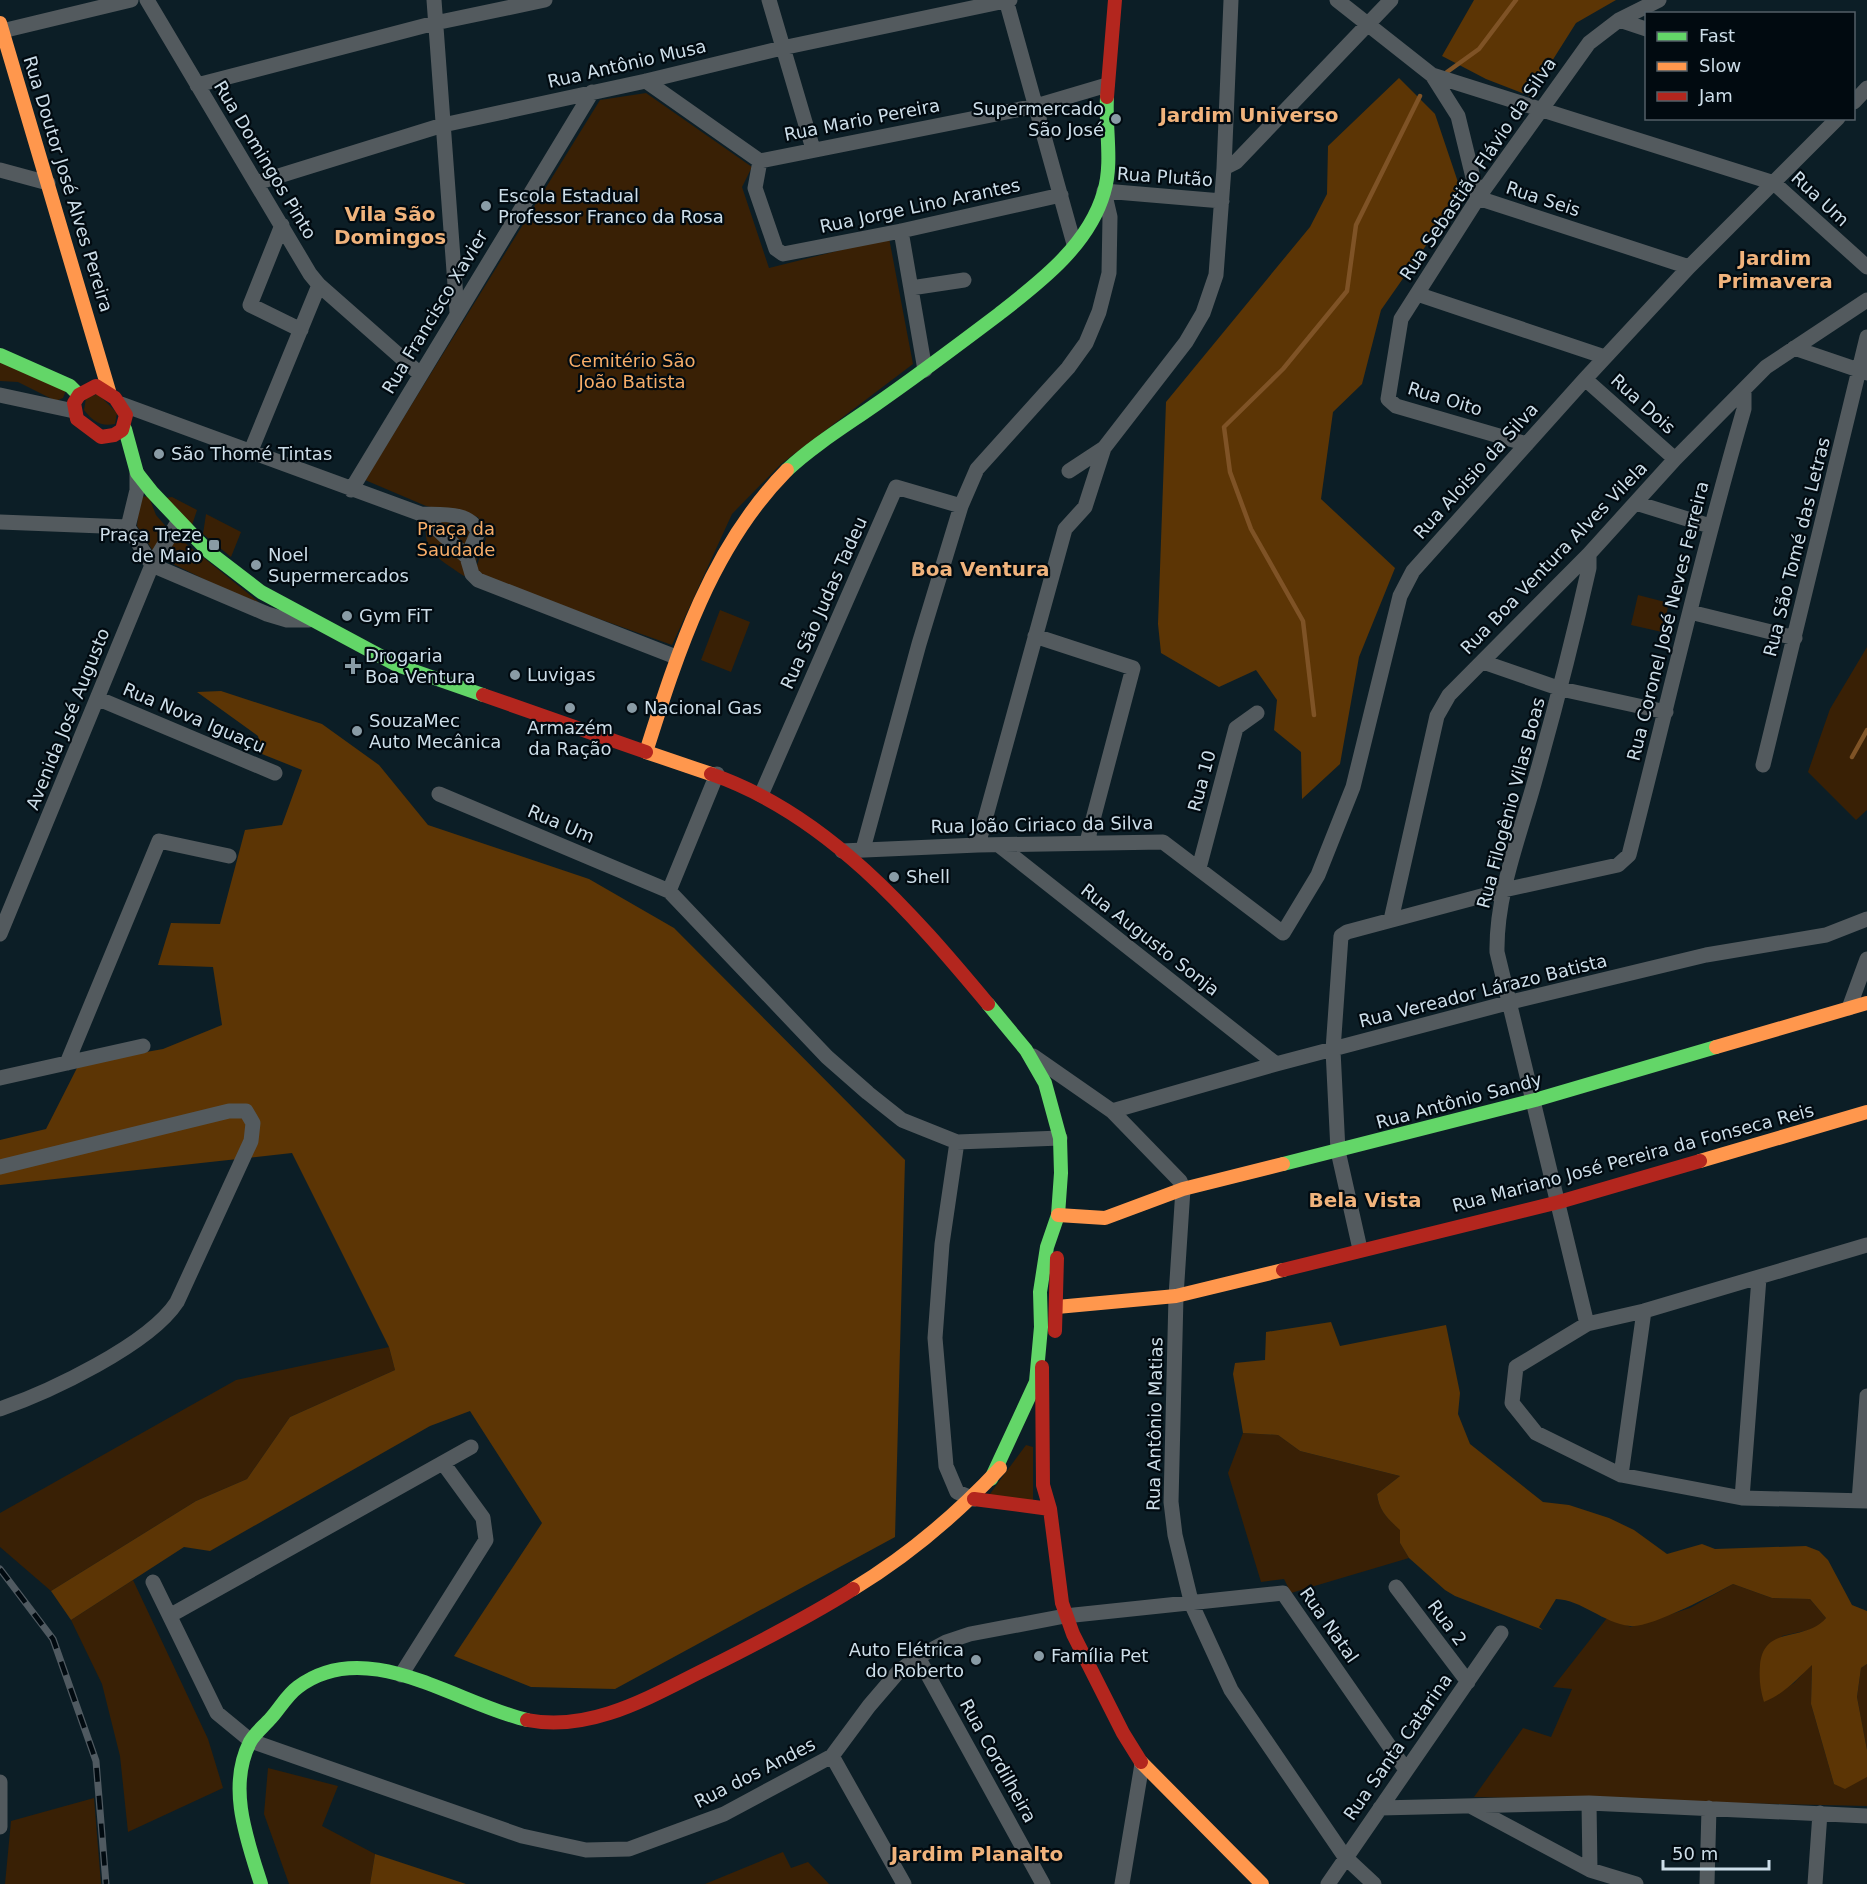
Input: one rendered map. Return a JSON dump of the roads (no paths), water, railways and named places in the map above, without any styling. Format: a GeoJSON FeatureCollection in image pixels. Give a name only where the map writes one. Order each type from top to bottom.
{"type":"FeatureCollection","features":[{"type":"Feature","properties":{"kind":"main road"},"geometry":{"type":"LineString","coordinates":[[646,752],[676,657],[707,582],[725,548],[762,497],[814,447],[925,370],[1038,284],[1074,244],[1104,191],[1107,85],[1115,0]]}},
{"type":"Feature","properties":{"kind":"main road","name":"Rua Doutor José Alves Pereira"},"geometry":{"type":"LineString","coordinates":[[1,27],[109,390]]}},
{"type":"Feature","properties":{"kind":"main road"},"geometry":{"type":"LineString","coordinates":[[0,355],[84,392],[96,387],[109,390],[125,415],[125,429],[137,473]]}},
{"type":"Feature","properties":{"kind":"main road"},"geometry":{"type":"LineString","coordinates":[[100,356],[84,392],[74,403],[77,419],[101,437],[137,473],[177,522],[209,552],[278,602],[397,664],[646,752],[717,774],[761,795],[842,851],[920,923],[1026,1050],[1045,1083],[1060,1138],[1058,1215],[1047,1247],[1040,1292],[1043,1485],[1050,1509],[1065,1616],[1123,1733],[1142,1764],[1262,1884]]}},
{"type":"Feature","properties":{"kind":"main road"},"geometry":{"type":"LineString","coordinates":[[101,437],[118,435],[125,429]]}},
{"type":"Feature","properties":{"kind":"main road"},"geometry":{"type":"LineString","coordinates":[[267,614],[278,602]]}},
{"type":"Feature","properties":{"kind":"main road","name":"Rua Antônio Sandy"},"geometry":{"type":"LineString","coordinates":[[1058,1215],[1105,1218],[1183,1189],[1535,1100],[1867,1004]]}},
{"type":"Feature","properties":{"kind":"main road","name":"Rua Mariano José Pereira da Fonseca Reis"},"geometry":{"type":"LineString","coordinates":[[1057,1307],[1176,1296],[1559,1202],[1867,1112]]}},
{"type":"Feature","properties":{"kind":"main road"},"geometry":{"type":"LineString","coordinates":[[1054,1232],[1058,1267],[1054,1341]]}},
{"type":"Feature","properties":{"kind":"main road"},"geometry":{"type":"LineString","coordinates":[[1040,1292],[1057,1307]]}},
{"type":"Feature","properties":{"kind":"main road"},"geometry":{"type":"LineString","coordinates":[[991,1479],[1036,1382],[1041,1327]]}},
{"type":"Feature","properties":{"kind":"main road"},"geometry":{"type":"LineString","coordinates":[[261,1884],[243,1825],[240,1791],[242,1766],[251,1741],[298,1686],[328,1671],[353,1667],[401,1675],[535,1722],[565,1722],[608,1714],[786,1628],[855,1588],[938,1529],[974,1499],[1018,1446],[1042,1402],[1053,1369],[1054,1484],[1050,1509]]}},
{"type":"Feature","properties":{"kind":"main road"},"geometry":{"type":"LineString","coordinates":[[974,1499],[1050,1509]]}},
{"type":"Feature","properties":{"kind":"street"},"geometry":{"type":"LineString","coordinates":[[1,27],[88,5],[131,0]]}},
{"type":"Feature","properties":{"kind":"street","name":"Rua Domingos Pinto"},"geometry":{"type":"LineString","coordinates":[[147,0],[320,285],[420,374]]}},
{"type":"Feature","properties":{"kind":"street"},"geometry":{"type":"LineString","coordinates":[[434,0],[457,312]]}},
{"type":"Feature","properties":{"kind":"street"},"geometry":{"type":"LineString","coordinates":[[197,85],[435,23],[545,0]]}},
{"type":"Feature","properties":{"kind":"street"},"geometry":{"type":"LineString","coordinates":[[769,0],[813,149]]}},
{"type":"Feature","properties":{"kind":"street"},"geometry":{"type":"LineString","coordinates":[[1008,0],[1074,244]]}},
{"type":"Feature","properties":{"kind":"street","name":"Rua Antônio Musa"},"geometry":{"type":"LineString","coordinates":[[256,183],[443,125],[646,81],[782,48],[1008,0]]}},
{"type":"Feature","properties":{"kind":"street"},"geometry":{"type":"LineString","coordinates":[[1069,471],[1104,447],[1186,342],[1203,313],[1216,275],[1224,168],[1231,0]]}},
{"type":"Feature","properties":{"kind":"street"},"geometry":{"type":"LineString","coordinates":[[1337,0],[1432,75],[1774,183]]}},
{"type":"Feature","properties":{"kind":"street"},"geometry":{"type":"LineString","coordinates":[[1224,168],[1236,162],[1391,0]]}},
{"type":"Feature","properties":{"kind":"street","name":"Rua Sebastião Flávio da Silva"},"geometry":{"type":"LineString","coordinates":[[1388,399],[1401,319],[1478,198],[1588,43],[1619,21],[1659,0]]}},
{"type":"Feature","properties":{"kind":"street"},"geometry":{"type":"LineString","coordinates":[[1619,21],[1645,28]]}},
{"type":"Feature","properties":{"kind":"street","name":"Rua Seis"},"geometry":{"type":"LineString","coordinates":[[1432,75],[1458,116],[1478,198],[1689,267]]}},
{"type":"Feature","properties":{"kind":"street"},"geometry":{"type":"LineString","coordinates":[[646,81],[760,160]]}},
{"type":"Feature","properties":{"kind":"street","name":"Rua Mario Pereira"},"geometry":{"type":"LineString","coordinates":[[760,160],[1036,106],[1107,85]]}},
{"type":"Feature","properties":{"kind":"street","name":"Rua Francisco Xavier"},"geometry":{"type":"LineString","coordinates":[[351,490],[592,92]]}},
{"type":"Feature","properties":{"kind":"street","name":"Rua Aloisio da Silva"},"geometry":{"type":"LineString","coordinates":[[1283,933],[1318,875],[1353,787],[1400,596],[1413,571],[1689,267],[1836,120]]}},
{"type":"Feature","properties":{"kind":"street","name":"Rua Jorge Lino Arantes"},"geometry":{"type":"LineString","coordinates":[[760,160],[755,189],[776,249],[787,253],[901,231],[1061,195]]}},
{"type":"Feature","properties":{"kind":"street"},"geometry":{"type":"LineString","coordinates":[[0,170],[48,183]]}},
{"type":"Feature","properties":{"kind":"street","name":"Rua Um"},"geometry":{"type":"LineString","coordinates":[[1774,183],[1867,267]]}},
{"type":"Feature","properties":{"kind":"street"},"geometry":{"type":"LineString","coordinates":[[863,849],[919,644],[961,506],[977,469],[1068,368],[1086,343],[1100,312],[1109,273],[1110,217],[1104,191]]}},
{"type":"Feature","properties":{"kind":"street","name":"Rua Plutão"},"geometry":{"type":"LineString","coordinates":[[1104,191],[1222,201]]}},
{"type":"Feature","properties":{"kind":"street"},"geometry":{"type":"LineString","coordinates":[[282,225],[250,305],[301,330]]}},
{"type":"Feature","properties":{"kind":"street"},"geometry":{"type":"LineString","coordinates":[[901,231],[925,370]]}},
{"type":"Feature","properties":{"kind":"street"},"geometry":{"type":"LineString","coordinates":[[911,288],[964,280]]}},
{"type":"Feature","properties":{"kind":"street"},"geometry":{"type":"LineString","coordinates":[[250,453],[320,285]]}},
{"type":"Feature","properties":{"kind":"street"},"geometry":{"type":"LineString","coordinates":[[1417,294],[1605,357]]}},
{"type":"Feature","properties":{"kind":"street","name":"Rua Boa Ventura Alves Vilela"},"geometry":{"type":"LineString","coordinates":[[1391,920],[1442,704],[1589,554],[1675,459],[1766,367],[1867,300]]}},
{"type":"Feature","properties":{"kind":"street","name":"Rua São Tomé das Letras"},"geometry":{"type":"LineString","coordinates":[[1763,765],[1864,372],[1867,337]]}},
{"type":"Feature","properties":{"kind":"street"},"geometry":{"type":"LineString","coordinates":[[1794,348],[1864,372]]}},
{"type":"Feature","properties":{"kind":"street","name":"Rua Dois"},"geometry":{"type":"LineString","coordinates":[[1585,379],[1675,459]]}},
{"type":"Feature","properties":{"kind":"street","name":"Rua Coronel José Neves Ferreira"},"geometry":{"type":"LineString","coordinates":[[1504,891],[1618,865],[1629,855],[1710,526],[1744,410],[1743,390]]}},
{"type":"Feature","properties":{"kind":"street"},"geometry":{"type":"LineString","coordinates":[[0,395],[74,411]]}},
{"type":"Feature","properties":{"kind":"street","name":"Rua Oito"},"geometry":{"type":"LineString","coordinates":[[1388,399],[1396,406],[1527,444]]}},
{"type":"Feature","properties":{"kind":"street"},"geometry":{"type":"LineString","coordinates":[[120,404],[420,514],[457,516],[469,520],[476,526],[477,538],[467,557]]}},
{"type":"Feature","properties":{"kind":"street"},"geometry":{"type":"LineString","coordinates":[[978,845],[1065,529],[1084,507],[1104,447]]}},
{"type":"Feature","properties":{"kind":"street"},"geometry":{"type":"LineString","coordinates":[[137,473],[137,490],[128,527],[152,565],[267,614],[286,620],[309,620]]}},
{"type":"Feature","properties":{"kind":"street","name":"Rua São Judas Tadeu"},"geometry":{"type":"LineString","coordinates":[[761,795],[896,487],[961,506]]}},
{"type":"Feature","properties":{"kind":"street"},"geometry":{"type":"LineString","coordinates":[[1636,503],[1710,526]]}},
{"type":"Feature","properties":{"kind":"street"},"geometry":{"type":"LineString","coordinates":[[420,514],[467,557],[472,574],[478,580],[676,657]]}},
{"type":"Feature","properties":{"kind":"street"},"geometry":{"type":"LineString","coordinates":[[0,522],[128,527]]}},
{"type":"Feature","properties":{"kind":"street","name":"Avenida José Augusto"},"geometry":{"type":"LineString","coordinates":[[0,934],[99,699],[152,565],[177,522]]}},
{"type":"Feature","properties":{"kind":"street","name":"Rua Filogênio Vilas Boas"},"geometry":{"type":"LineString","coordinates":[[1587,1324],[1535,1100],[1497,952],[1497,934],[1504,891],[1561,689],[1589,568],[1589,554]]}},
{"type":"Feature","properties":{"kind":"street"},"geometry":{"type":"LineString","coordinates":[[1690,612],[1795,638]]}},
{"type":"Feature","properties":{"kind":"street"},"geometry":{"type":"LineString","coordinates":[[1035,636],[1133,668],[1087,842]]}},
{"type":"Feature","properties":{"kind":"street"},"geometry":{"type":"LineString","coordinates":[[1483,662],[1561,689],[1666,712]]}},
{"type":"Feature","properties":{"kind":"street","name":"Rua Nova Iguaçu"},"geometry":{"type":"LineString","coordinates":[[99,699],[275,773]]}},
{"type":"Feature","properties":{"kind":"street","name":"Rua 10"},"geometry":{"type":"LineString","coordinates":[[1199,868],[1236,728],[1257,713]]}},
{"type":"Feature","properties":{"kind":"street"},"geometry":{"type":"LineString","coordinates":[[717,774],[669,891],[827,1057],[902,1120],[957,1142],[1060,1138]]}},
{"type":"Feature","properties":{"kind":"street","name":"Rua Um"},"geometry":{"type":"LineString","coordinates":[[439,794],[669,891]]}},
{"type":"Feature","properties":{"kind":"street"},"geometry":{"type":"LineString","coordinates":[[68,1063],[159,840],[229,856]]}},
{"type":"Feature","properties":{"kind":"street","name":"Rua João Ciriaco da Silva"},"geometry":{"type":"LineString","coordinates":[[842,851],[978,845],[1163,842],[1283,933]]}},
{"type":"Feature","properties":{"kind":"street","name":"Rua Augusto Sonja"},"geometry":{"type":"LineString","coordinates":[[1000,846],[1276,1064]]}},
{"type":"Feature","properties":{"kind":"street"},"geometry":{"type":"LineString","coordinates":[[1360,1250],[1338,1151],[1333,1050],[1341,936],[1347,932],[1504,891]]}},
{"type":"Feature","properties":{"kind":"street","name":"Rua Vereador Lárazo Batista"},"geometry":{"type":"LineString","coordinates":[[1112,1111],[1276,1064],[1511,1002],[1706,955],[1826,935],[1867,919]]}},
{"type":"Feature","properties":{"kind":"street"},"geometry":{"type":"LineString","coordinates":[[1849,1008],[1867,959]]}},
{"type":"Feature","properties":{"kind":"street"},"geometry":{"type":"LineString","coordinates":[[0,1078],[143,1046]]}},
{"type":"Feature","properties":{"kind":"street"},"geometry":{"type":"LineString","coordinates":[[1026,1050],[1112,1111],[1180,1181],[1183,1189]]}},
{"type":"Feature","properties":{"kind":"street"},"geometry":{"type":"LineString","coordinates":[[0,1167],[229,1110],[246,1111],[253,1123],[251,1141],[177,1302],[167,1318],[148,1333],[112,1355],[29,1399],[0,1409]]}},
{"type":"Feature","properties":{"kind":"street"},"geometry":{"type":"LineString","coordinates":[[957,1142],[942,1244],[935,1338],[946,1466],[957,1492],[974,1499]]}},
{"type":"Feature","properties":{"kind":"street","name":"Rua Antônio Matias"},"geometry":{"type":"LineString","coordinates":[[1183,1189],[1176,1296],[1171,1502],[1175,1535],[1192,1605],[1231,1690],[1345,1857],[1374,1884]]}},
{"type":"Feature","properties":{"kind":"street"},"geometry":{"type":"LineString","coordinates":[[1867,1245],[1644,1311],[1587,1324],[1516,1367],[1512,1402],[1536,1433],[1622,1475],[1742,1498],[1863,1501],[1867,1396]]}},
{"type":"Feature","properties":{"kind":"street"},"geometry":{"type":"LineString","coordinates":[[1742,1498],[1759,1278]]}},
{"type":"Feature","properties":{"kind":"street"},"geometry":{"type":"LineString","coordinates":[[1622,1475],[1644,1311]]}},
{"type":"Feature","properties":{"kind":"street"},"geometry":{"type":"LineString","coordinates":[[171,1616],[471,1447]]}},
{"type":"Feature","properties":{"kind":"street"},"geometry":{"type":"LineString","coordinates":[[401,1675],[486,1540],[483,1518],[443,1464]]}},
{"type":"Feature","properties":{"kind":"street"},"geometry":{"type":"LineString","coordinates":[[153,1582],[217,1713],[251,1741]]}},
{"type":"Feature","properties":{"kind":"street","name":"Rua 2"},"geometry":{"type":"LineString","coordinates":[[1396,1587],[1468,1682]]}},
{"type":"Feature","properties":{"kind":"street","name":"Rua Natal"},"geometry":{"type":"LineString","coordinates":[[1065,1616],[1192,1605],[1283,1593],[1406,1770]]}},
{"type":"Feature","properties":{"kind":"street","name":"Rua dos Andes"},"geometry":{"type":"LineString","coordinates":[[251,1741],[522,1836],[586,1850],[628,1849],[724,1814],[832,1756],[885,1686],[918,1656],[970,1634],[1065,1616]]}},
{"type":"Feature","properties":{"kind":"street","name":"Rua Santa Catarina"},"geometry":{"type":"LineString","coordinates":[[1328,1884],[1501,1633]]}},
{"type":"Feature","properties":{"kind":"street","name":"Rua Cordilheira"},"geometry":{"type":"LineString","coordinates":[[918,1656],[1043,1884]]}},
{"type":"Feature","properties":{"kind":"street"},"geometry":{"type":"LineString","coordinates":[[832,1756],[904,1884]]}},
{"type":"Feature","properties":{"kind":"street"},"geometry":{"type":"LineString","coordinates":[[1122,1884],[1142,1764]]}},
{"type":"Feature","properties":{"kind":"street"},"geometry":{"type":"LineString","coordinates":[[0,1782],[0,1827]]}},
{"type":"Feature","properties":{"kind":"street"},"geometry":{"type":"LineString","coordinates":[[1380,1808],[1589,1803],[1867,1816]]}},
{"type":"Feature","properties":{"kind":"street"},"geometry":{"type":"LineString","coordinates":[[1589,1803],[1590,1870]]}},
{"type":"Feature","properties":{"kind":"street"},"geometry":{"type":"LineString","coordinates":[[1470,1806],[1590,1870],[1636,1884]]}},
{"type":"Feature","properties":{"kind":"street"},"geometry":{"type":"LineString","coordinates":[[1707,1884],[1709,1808]]}},
{"type":"Feature","properties":{"kind":"street"},"geometry":{"type":"LineString","coordinates":[[1815,1884],[1820,1813]]}},
{"type":"Feature","properties":{"kind":"waterway"},"geometry":{"type":"LineString","coordinates":[[1447,72],[1479,49],[1516,0]]}},
{"type":"Feature","properties":{"kind":"waterway"},"geometry":{"type":"LineString","coordinates":[[1314,715],[1303,621],[1251,529],[1230,472],[1224,427],[1283,369],[1347,291],[1356,225],[1420,96]]}},
{"type":"Feature","properties":{"kind":"waterway"},"geometry":{"type":"LineString","coordinates":[[1852,757],[1867,730]]}},
{"type":"Feature","properties":{"kind":"railway"},"geometry":{"type":"LineString","coordinates":[[0,1569],[53,1639],[96,1761],[106,1884]]}},
{"type":"Feature","properties":{"kind":"place","name":"Supermercado São José"},"geometry":{"type":"Point","coordinates":[1116,119]}},
{"type":"Feature","properties":{"kind":"place","name":"Escola Estadual Professor Franco da Rosa"},"geometry":{"type":"Point","coordinates":[486,206]}},
{"type":"Feature","properties":{"kind":"place","name":"São Thomé Tintas"},"geometry":{"type":"Point","coordinates":[159,454]}},
{"type":"Feature","properties":{"kind":"place","name":"Praça Treze de Maio"},"geometry":{"type":"Point","coordinates":[214,545]}},
{"type":"Feature","properties":{"kind":"place","name":"Noel Supermercados"},"geometry":{"type":"Point","coordinates":[256,565]}},
{"type":"Feature","properties":{"kind":"place","name":"Gym FiT"},"geometry":{"type":"Point","coordinates":[347,616]}},
{"type":"Feature","properties":{"kind":"place","name":"Drogaria Boa Ventura"},"geometry":{"type":"Point","coordinates":[353,666]}},
{"type":"Feature","properties":{"kind":"place","name":"Luvigas"},"geometry":{"type":"Point","coordinates":[515,675]}},
{"type":"Feature","properties":{"kind":"place","name":"Armazém da Ração"},"geometry":{"type":"Point","coordinates":[570,708]}},
{"type":"Feature","properties":{"kind":"place","name":"Nacional Gas"},"geometry":{"type":"Point","coordinates":[632,708]}},
{"type":"Feature","properties":{"kind":"place","name":"SouzaMec Auto Mecânica"},"geometry":{"type":"Point","coordinates":[357,731]}},
{"type":"Feature","properties":{"kind":"place","name":"Shell"},"geometry":{"type":"Point","coordinates":[894,877]}},
{"type":"Feature","properties":{"kind":"place","name":"Família Pet"},"geometry":{"type":"Point","coordinates":[1039,1656]}},
{"type":"Feature","properties":{"kind":"place","name":"Auto Elétrica do Roberto"},"geometry":{"type":"Point","coordinates":[976,1660]}},
{"type":"Feature","properties":{"kind":"district","name":"Jardim Universo"},"geometry":{"type":"Point","coordinates":[1249,115]}},
{"type":"Feature","properties":{"kind":"district","name":"Vila São Domingos"},"geometry":{"type":"Point","coordinates":[390,226]}},
{"type":"Feature","properties":{"kind":"district","name":"Jardim Primavera"},"geometry":{"type":"Point","coordinates":[1775,270]}},
{"type":"Feature","properties":{"kind":"district","name":"Boa Ventura"},"geometry":{"type":"Point","coordinates":[980,569]}},
{"type":"Feature","properties":{"kind":"district","name":"Bela Vista"},"geometry":{"type":"Point","coordinates":[1365,1200]}},
{"type":"Feature","properties":{"kind":"district","name":"Jardim Planalto"},"geometry":{"type":"Point","coordinates":[977,1854]}},
{"type":"Feature","properties":{"kind":"park label","name":"Cemitério São João Batista"},"geometry":{"type":"Point","coordinates":[632,371]}},
{"type":"Feature","properties":{"kind":"park label","name":"Praça da Saudade"},"geometry":{"type":"Point","coordinates":[456,539]}}]}
